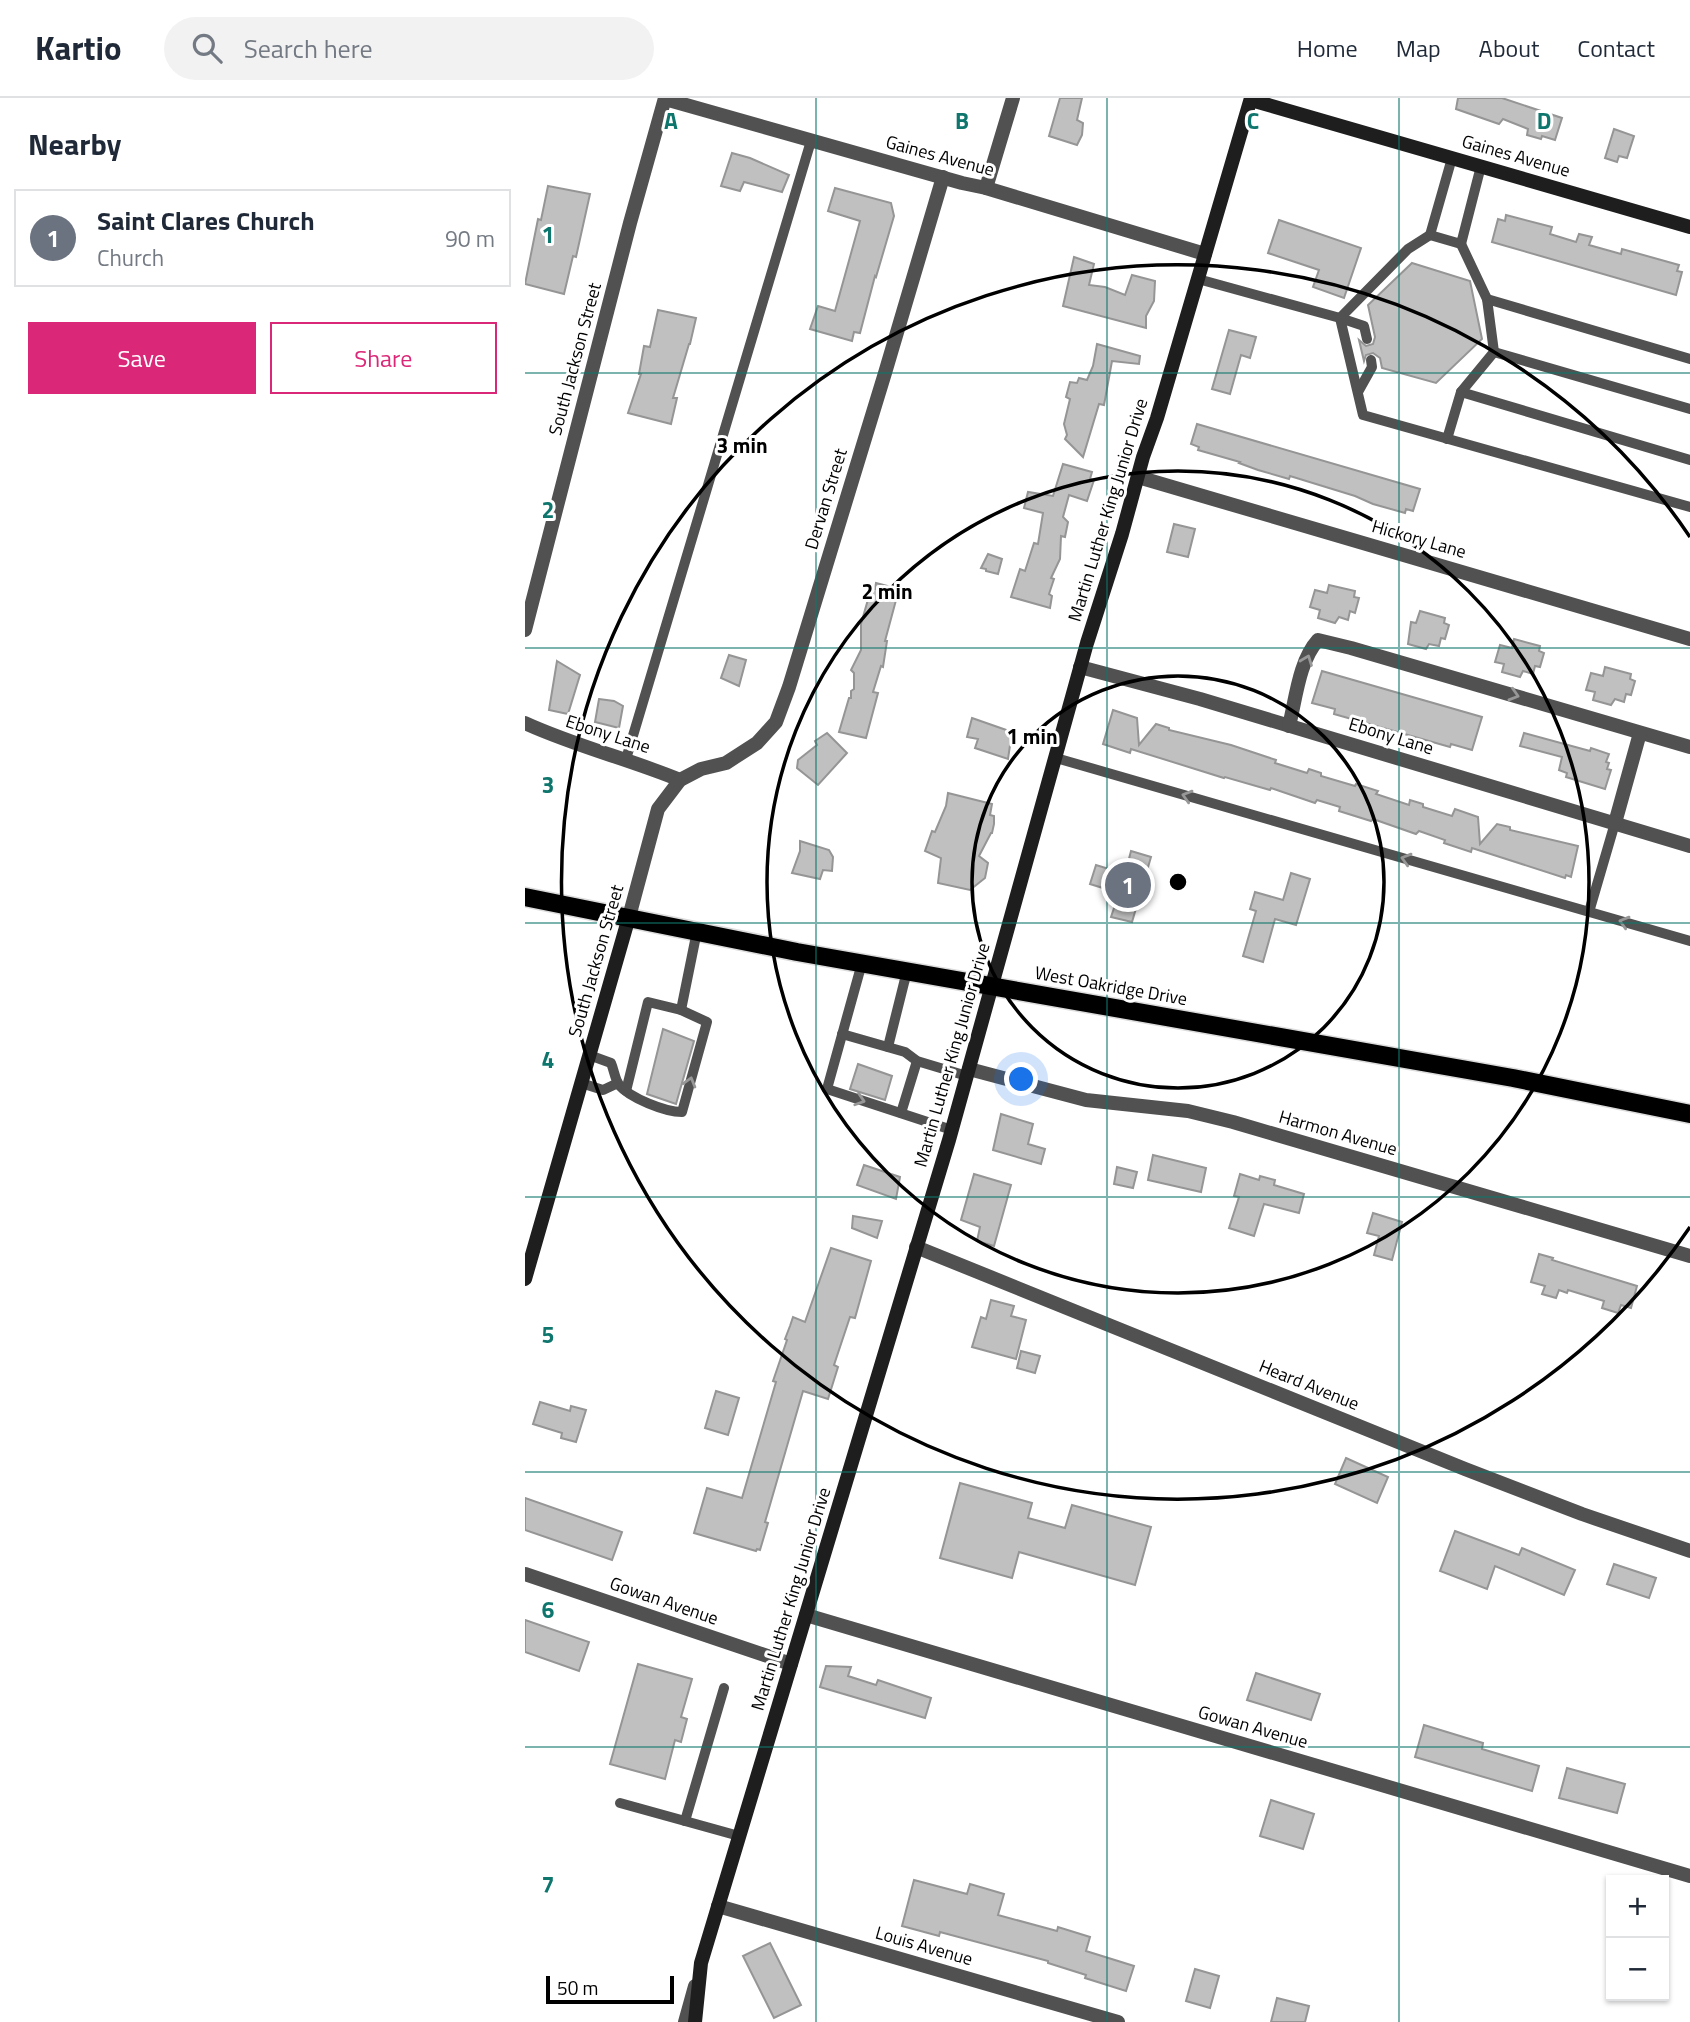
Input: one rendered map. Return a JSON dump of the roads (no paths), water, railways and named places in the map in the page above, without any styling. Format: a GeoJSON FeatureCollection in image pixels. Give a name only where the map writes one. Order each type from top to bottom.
{"type":"FeatureCollection","features":[{"type":"Feature","properties":{"kind":"main road","name":"West Oakridge Drive"},"geometry":{"type":"LineString","coordinates":[[525,897],[862,963],[1513,1078],[1690,1114]]}},
{"type":"Feature","properties":{"kind":"street"},"geometry":{"type":"LineString","coordinates":[[986,188],[1013,98]]}},
{"type":"Feature","properties":{"kind":"street","name":"Gaines Avenue"},"geometry":{"type":"LineString","coordinates":[[665,99],[986,188],[1205,254]]}},
{"type":"Feature","properties":{"kind":"street","name":"South Jackson Street"},"geometry":{"type":"LineString","coordinates":[[525,630],[630,223],[665,99]]}},
{"type":"Feature","properties":{"kind":"street","name":"Gaines Avenue"},"geometry":{"type":"LineString","coordinates":[[1251,99],[1690,227]]}},
{"type":"Feature","properties":{"kind":"street","name":"Martin Luther King Junior Drive"},"geometry":{"type":"LineString","coordinates":[[685,2022],[952,1130],[1080,667],[1251,99]]}},
{"type":"Feature","properties":{"kind":"street","name":"Dervan Street"},"geometry":{"type":"LineString","coordinates":[[680,780],[701,769],[726,763],[757,743],[776,722],[789,687],[943,177]]}},
{"type":"Feature","properties":{"kind":"street","name":"Hickory Lane"},"geometry":{"type":"LineString","coordinates":[[1138,477],[1690,639]]}},
{"type":"Feature","properties":{"kind":"street"},"geometry":{"type":"LineString","coordinates":[[1289,726],[1305,663],[1318,640],[1690,747]]}},
{"type":"Feature","properties":{"kind":"street","name":"Ebony Lane"},"geometry":{"type":"LineString","coordinates":[[1080,667],[1200,699],[1690,846]]}},
{"type":"Feature","properties":{"kind":"street","name":"Ebony Lane"},"geometry":{"type":"LineString","coordinates":[[525,723],[680,780]]}},
{"type":"Feature","properties":{"kind":"street"},"geometry":{"type":"LineString","coordinates":[[1615,823],[1640,733]]}},
{"type":"Feature","properties":{"kind":"street","name":"South Jackson Street"},"geometry":{"type":"LineString","coordinates":[[525,1279],[658,809],[680,780]]}},
{"type":"Feature","properties":{"kind":"street","name":"Harmon Avenue"},"geometry":{"type":"LineString","coordinates":[[968,1072],[1086,1100],[1188,1111],[1233,1122],[1690,1256]]}},
{"type":"Feature","properties":{"kind":"street","name":"Heard Avenue"},"geometry":{"type":"LineString","coordinates":[[916,1247],[1465,1469],[1582,1514],[1690,1551]]}},
{"type":"Feature","properties":{"kind":"street","name":"Gowan Avenue"},"geometry":{"type":"LineString","coordinates":[[525,1574],[791,1664]]}},
{"type":"Feature","properties":{"kind":"street","name":"Gowan Avenue"},"geometry":{"type":"LineString","coordinates":[[806,1615],[1690,1876]]}},
{"type":"Feature","properties":{"kind":"street","name":"Louis Avenue"},"geometry":{"type":"LineString","coordinates":[[718,1906],[1118,2022]]}},
{"type":"Feature","properties":{"kind":"street"},"geometry":{"type":"LineString","coordinates":[[695,2022],[701,1963]]}},
{"type":"Feature","properties":{"kind":"lane"},"geometry":{"type":"LineString","coordinates":[[626,759],[811,141]]}},
{"type":"Feature","properties":{"kind":"lane"},"geometry":{"type":"LineString","coordinates":[[1341,318],[1408,249],[1430,234],[1452,158]]}},
{"type":"Feature","properties":{"kind":"lane"},"geometry":{"type":"LineString","coordinates":[[1447,439],[1461,392],[1493,352],[1487,299],[1461,244],[1481,166]]}},
{"type":"Feature","properties":{"kind":"lane"},"geometry":{"type":"LineString","coordinates":[[1430,234],[1461,244]]}},
{"type":"Feature","properties":{"kind":"lane"},"geometry":{"type":"LineString","coordinates":[[1198,279],[1364,326],[1367,339]]}},
{"type":"Feature","properties":{"kind":"lane"},"geometry":{"type":"LineString","coordinates":[[1487,299],[1690,359]]}},
{"type":"Feature","properties":{"kind":"lane"},"geometry":{"type":"LineString","coordinates":[[1341,318],[1363,415],[1690,507]]}},
{"type":"Feature","properties":{"kind":"lane"},"geometry":{"type":"LineString","coordinates":[[1493,352],[1690,409]]}},
{"type":"Feature","properties":{"kind":"lane"},"geometry":{"type":"LineString","coordinates":[[1357,392],[1372,367],[1371,360]]}},
{"type":"Feature","properties":{"kind":"lane"},"geometry":{"type":"LineString","coordinates":[[1461,392],[1690,460]]}},
{"type":"Feature","properties":{"kind":"lane"},"geometry":{"type":"LineString","coordinates":[[1056,758],[1690,941]]}},
{"type":"Feature","properties":{"kind":"lane"},"geometry":{"type":"LineString","coordinates":[[1589,912],[1615,823]]}},
{"type":"Feature","properties":{"kind":"lane"},"geometry":{"type":"LineString","coordinates":[[681,1010],[697,931]]}},
{"type":"Feature","properties":{"kind":"lane"},"geometry":{"type":"LineString","coordinates":[[862,963],[827,1089],[952,1130]]}},
{"type":"Feature","properties":{"kind":"lane"},"geometry":{"type":"LineString","coordinates":[[888,1047],[907,971]]}},
{"type":"Feature","properties":{"kind":"lane"},"geometry":{"type":"LineString","coordinates":[[589,1055],[611,1063],[622,1087],[643,1101],[672,1112],[682,1112],[708,1022],[681,1010],[648,1002],[622,1087]]}},
{"type":"Feature","properties":{"kind":"lane"},"geometry":{"type":"LineString","coordinates":[[842,1034],[905,1052],[917,1061],[968,1072]]}},
{"type":"Feature","properties":{"kind":"lane"},"geometry":{"type":"LineString","coordinates":[[901,1113],[917,1061]]}},
{"type":"Feature","properties":{"kind":"lane"},"geometry":{"type":"LineString","coordinates":[[581,1083],[603,1090],[622,1087]]}},
{"type":"Feature","properties":{"kind":"lane"},"geometry":{"type":"LineString","coordinates":[[685,1821],[724,1688]]}},
{"type":"Feature","properties":{"kind":"lane"},"geometry":{"type":"LineString","coordinates":[[620,1804],[739,1836]]}},
{"type":"Feature","properties":{"kind":"place","name":"Saint Clares Church"},"geometry":{"type":"Point","coordinates":[1128,885]}}]}
